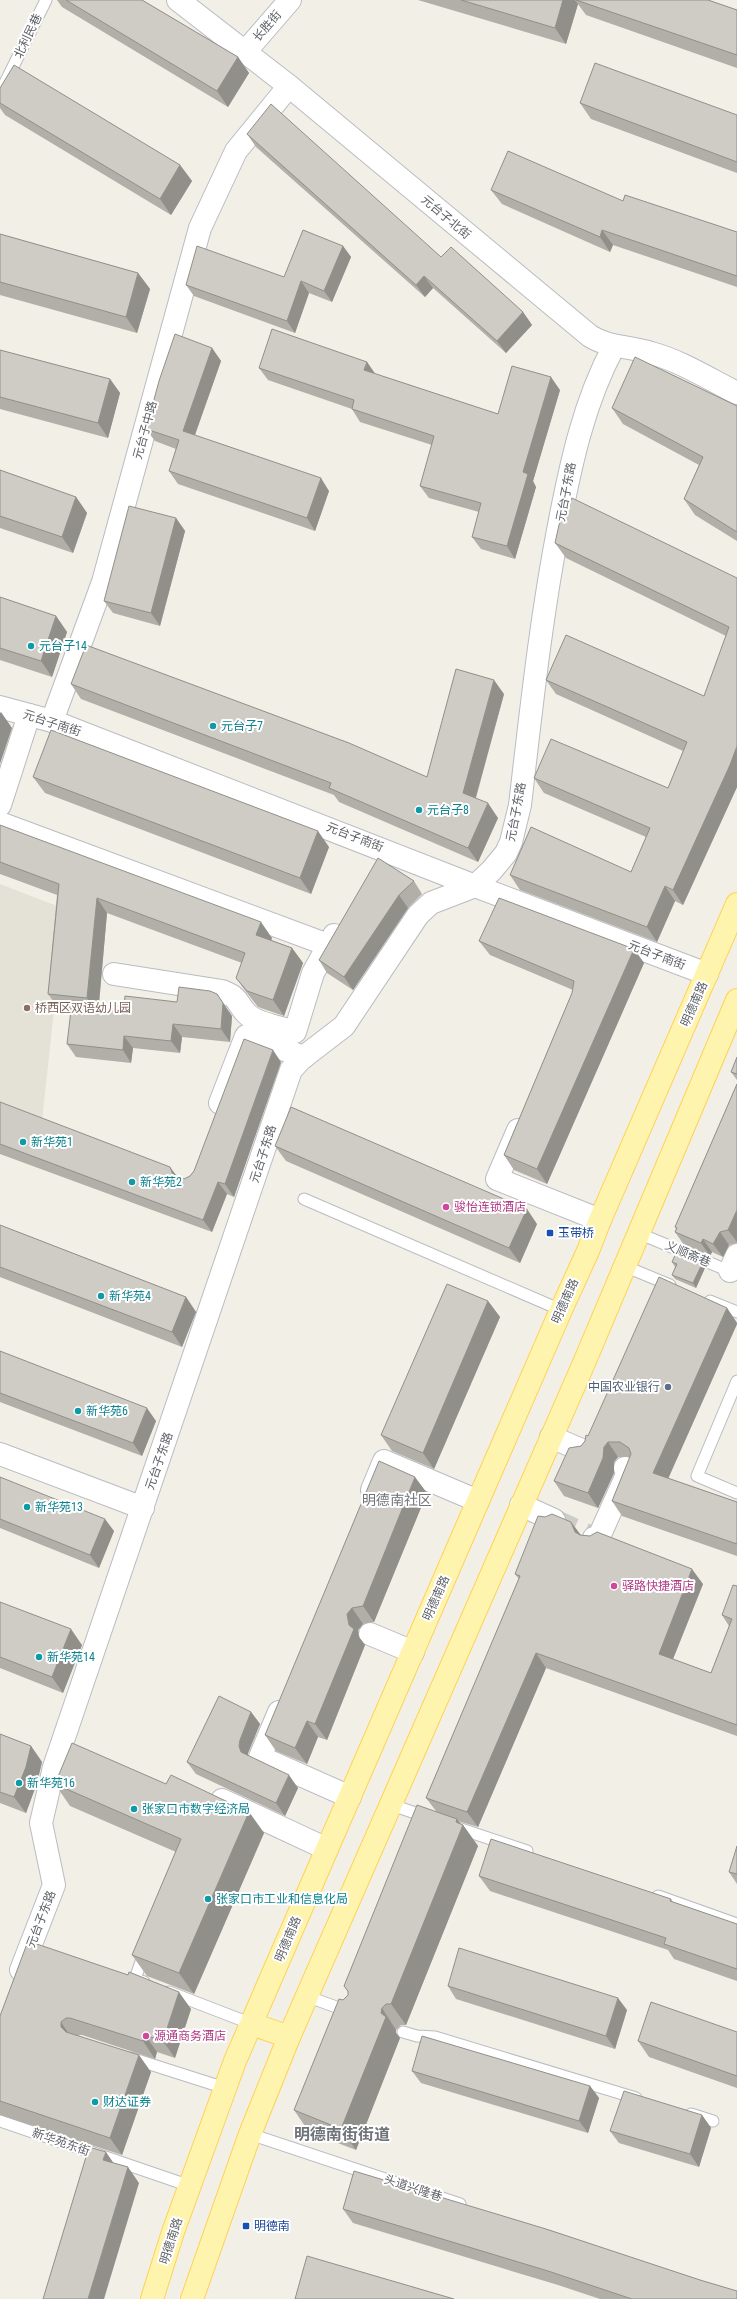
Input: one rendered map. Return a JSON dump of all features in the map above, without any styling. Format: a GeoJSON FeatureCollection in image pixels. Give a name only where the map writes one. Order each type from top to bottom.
{"type":"FeatureCollection","features":[{"type":"Feature","properties":{"kind":"main road","name":"明德南路"},"geometry":{"type":"LineString","coordinates":[[152,2299],[225,2088],[412,1652],[561,1310],[588,1252],[600,1220],[737,904]]}},
{"type":"Feature","properties":{"kind":"main road"},"geometry":{"type":"LineString","coordinates":[[192,2299],[250,2134],[306,1996],[551,1437],[737,1000]]}},
{"type":"Feature","properties":{"kind":"main road"},"geometry":{"type":"LineString","coordinates":[[252,2024],[289,2037]]}},
{"type":"Feature","properties":{"kind":"street","name":"元台子北街"},"geometry":{"type":"LineString","coordinates":[[178,0],[289,86],[590,336],[598,341],[614,346],[640,350],[661,356],[737,393]]}},
{"type":"Feature","properties":{"kind":"street","name":"长胜街"},"geometry":{"type":"LineString","coordinates":[[245,52],[290,0]]}},
{"type":"Feature","properties":{"kind":"street","name":"元台子中路"},"geometry":{"type":"LineString","coordinates":[[52,721],[103,582],[200,228],[236,151],[289,86]]}},
{"type":"Feature","properties":{"kind":"street","name":"元台子东路"},"geometry":{"type":"LineString","coordinates":[[15,1986],[54,1885],[41,1823],[54,1767],[292,1070],[304,1057],[344,1026],[418,915],[431,903],[475,886],[506,853],[515,830],[550,574],[571,463],[597,380],[614,346]]}},
{"type":"Feature","properties":{"kind":"street","name":"元台子南街"},"geometry":{"type":"LineString","coordinates":[[0,707],[52,721],[384,849],[475,886],[707,974]]}},
{"type":"Feature","properties":{"kind":"street"},"geometry":{"type":"LineString","coordinates":[[0,806],[29,715]]}},
{"type":"Feature","properties":{"kind":"street"},"geometry":{"type":"LineString","coordinates":[[0,823],[328,945]]}},
{"type":"Feature","properties":{"kind":"street"},"geometry":{"type":"LineString","coordinates":[[372,870],[384,849]]}},
{"type":"Feature","properties":{"kind":"street"},"geometry":{"type":"LineString","coordinates":[[295,1032],[313,973],[344,918]]}},
{"type":"Feature","properties":{"kind":"street"},"geometry":{"type":"LineString","coordinates":[[114,974],[222,991],[234,996],[246,1013],[254,1019],[324,1042]]}},
{"type":"Feature","properties":{"kind":"street"},"geometry":{"type":"LineString","coordinates":[[213,1122],[246,1036],[304,1057]]}},
{"type":"Feature","properties":{"kind":"street"},"geometry":{"type":"LineString","coordinates":[[525,1113],[498,1179],[600,1220]]}},
{"type":"Feature","properties":{"kind":"street"},"geometry":{"type":"LineString","coordinates":[[551,1437],[584,1451]]}},
{"type":"Feature","properties":{"kind":"street"},"geometry":{"type":"LineString","coordinates":[[0,1454],[143,1508]]}},
{"type":"Feature","properties":{"kind":"street"},"geometry":{"type":"LineString","coordinates":[[363,1512],[384,1461],[478,1501]]}},
{"type":"Feature","properties":{"kind":"street"},"geometry":{"type":"LineString","coordinates":[[594,1538],[598,1540],[629,1470],[625,1468]]}},
{"type":"Feature","properties":{"kind":"street"},"geometry":{"type":"LineString","coordinates":[[521,1505],[554,1520]]}},
{"type":"Feature","properties":{"kind":"street"},"geometry":{"type":"LineString","coordinates":[[370,1634],[412,1652]]}},
{"type":"Feature","properties":{"kind":"street"},"geometry":{"type":"LineString","coordinates":[[287,1693],[260,1757],[350,1797]]}},
{"type":"Feature","properties":{"kind":"street"},"geometry":{"type":"LineString","coordinates":[[206,1792],[327,1849]]}},
{"type":"Feature","properties":{"kind":"lane","name":"北利民巷"},"geometry":{"type":"LineString","coordinates":[[0,93],[46,0]]}},
{"type":"Feature","properties":{"kind":"lane"},"geometry":{"type":"LineString","coordinates":[[304,1199],[561,1310]]}},
{"type":"Feature","properties":{"kind":"lane","name":"义顺斋巷"},"geometry":{"type":"LineString","coordinates":[[638,1233],[735,1267]]}},
{"type":"Feature","properties":{"kind":"lane"},"geometry":{"type":"LineString","coordinates":[[624,1266],[680,1289]]}},
{"type":"Feature","properties":{"kind":"lane"},"geometry":{"type":"LineString","coordinates":[[701,1298],[737,1312]]}},
{"type":"Feature","properties":{"kind":"lane"},"geometry":{"type":"LineString","coordinates":[[737,1380],[698,1476],[737,1493]]}},
{"type":"Feature","properties":{"kind":"lane"},"geometry":{"type":"LineString","coordinates":[[389,1804],[540,1856]]}},
{"type":"Feature","properties":{"kind":"lane"},"geometry":{"type":"LineString","coordinates":[[646,1892],[737,1924]]}},
{"type":"Feature","properties":{"kind":"lane"},"geometry":{"type":"LineString","coordinates":[[148,1942],[135,1979],[252,2024]]}},
{"type":"Feature","properties":{"kind":"lane"},"geometry":{"type":"LineString","coordinates":[[306,1996],[356,2014]]}},
{"type":"Feature","properties":{"kind":"lane"},"geometry":{"type":"LineString","coordinates":[[403,2032],[417,2036],[436,2037],[646,2101]]}},
{"type":"Feature","properties":{"kind":"lane"},"geometry":{"type":"LineString","coordinates":[[123,2056],[225,2088]]}},
{"type":"Feature","properties":{"kind":"lane"},"geometry":{"type":"LineString","coordinates":[[683,2112],[713,2121]]}},
{"type":"Feature","properties":{"kind":"lane","name":"新华苑东街"},"geometry":{"type":"LineString","coordinates":[[0,2121],[190,2186]]}},
{"type":"Feature","properties":{"kind":"lane","name":"头道兴隆巷"},"geometry":{"type":"LineString","coordinates":[[250,2134],[474,2208]]}},
{"type":"Feature","properties":{"kind":"shaded area","name":"桥西区双语幼儿园"},"geometry":{"type":"Polygon","coordinates":[[[0,884],[65,909],[42,1121],[0,1106],[0,884]]]}},
{"type":"Feature","properties":{"kind":"building"},"geometry":{"type":"Polygon","coordinates":[[[66,0],[142,0],[238,57],[217,91],[66,0]]]}},
{"type":"Feature","properties":{"kind":"building"},"geometry":{"type":"Polygon","coordinates":[[[461,0],[563,0],[555,28],[461,0]]]}},
{"type":"Feature","properties":{"kind":"building"},"geometry":{"type":"Polygon","coordinates":[[[576,0],[708,0],[737,10],[737,55],[576,0]]]}},
{"type":"Feature","properties":{"kind":"building"},"geometry":{"type":"Polygon","coordinates":[[[595,63],[737,115],[737,162],[580,103],[595,63]]]}},
{"type":"Feature","properties":{"kind":"building"},"geometry":{"type":"Polygon","coordinates":[[[14,65],[180,165],[160,199],[0,103],[0,88],[14,65]]]}},
{"type":"Feature","properties":{"kind":"building"},"geometry":{"type":"Polygon","coordinates":[[[271,104],[441,257],[451,247],[523,312],[497,341],[424,276],[416,285],[247,134],[271,104]]]}},
{"type":"Feature","properties":{"kind":"building"},"geometry":{"type":"Polygon","coordinates":[[[508,151],[623,201],[625,195],[737,232],[737,276],[602,230],[600,237],[491,190],[508,151]]]}},
{"type":"Feature","properties":{"kind":"building"},"geometry":{"type":"Polygon","coordinates":[[[303,230],[343,246],[324,291],[301,281],[287,321],[186,285],[197,246],[284,277],[303,230]]]}},
{"type":"Feature","properties":{"kind":"building"},"geometry":{"type":"Polygon","coordinates":[[[0,234],[138,273],[126,317],[0,282],[0,234]]]}},
{"type":"Feature","properties":{"kind":"building"},"geometry":{"type":"Polygon","coordinates":[[[272,329],[367,362],[364,370],[498,414],[512,366],[551,377],[523,472],[528,474],[507,546],[472,537],[481,503],[420,486],[434,436],[352,409],[354,400],[259,368],[272,329]]]}},
{"type":"Feature","properties":{"kind":"building"},"geometry":{"type":"Polygon","coordinates":[[[175,334],[212,348],[183,431],[321,478],[307,518],[169,471],[179,440],[146,429],[159,381],[175,334]]]}},
{"type":"Feature","properties":{"kind":"building"},"geometry":{"type":"Polygon","coordinates":[[[0,350],[110,379],[98,423],[0,397],[0,350]]]}},
{"type":"Feature","properties":{"kind":"building"},"geometry":{"type":"Polygon","coordinates":[[[635,357],[737,406],[737,532],[684,499],[703,457],[612,408],[635,357]]]}},
{"type":"Feature","properties":{"kind":"building"},"geometry":{"type":"Polygon","coordinates":[[[0,470],[76,497],[62,537],[0,516],[0,470]]]}},
{"type":"Feature","properties":{"kind":"building"},"geometry":{"type":"Polygon","coordinates":[[[572,498],[737,578],[737,746],[730,765],[673,890],[665,886],[647,927],[510,875],[531,827],[631,872],[650,828],[534,778],[551,739],[668,788],[687,742],[546,680],[566,635],[704,696],[729,627],[555,543],[559,525],[572,498]]]}},
{"type":"Feature","properties":{"kind":"building"},"geometry":{"type":"Polygon","coordinates":[[[129,506],[176,518],[151,613],[104,601],[129,506]]]}},
{"type":"Feature","properties":{"kind":"building"},"geometry":{"type":"Polygon","coordinates":[[[0,597],[56,616],[41,661],[0,648],[0,597]]]}},
{"type":"Feature","properties":{"kind":"building"},"geometry":{"type":"Polygon","coordinates":[[[86,645],[349,743],[427,777],[456,669],[494,680],[463,793],[488,803],[468,848],[329,788],[331,783],[71,684],[86,645]]]}},
{"type":"Feature","properties":{"kind":"building"},"geometry":{"type":"Polygon","coordinates":[[[51,730],[318,831],[300,878],[33,777],[51,730]]]}},
{"type":"Feature","properties":{"kind":"building"},"geometry":{"type":"Polygon","coordinates":[[[0,825],[261,922],[256,935],[292,948],[273,1000],[247,991],[236,978],[245,953],[97,898],[87,998],[48,994],[59,884],[0,862],[0,825]]]}},
{"type":"Feature","properties":{"kind":"building"},"geometry":{"type":"Polygon","coordinates":[[[378,858],[414,881],[399,895],[344,977],[319,960],[378,858]]]}},
{"type":"Feature","properties":{"kind":"building"},"geometry":{"type":"Polygon","coordinates":[[[499,898],[634,949],[537,1169],[504,1155],[572,993],[574,981],[479,941],[499,898]]]}},
{"type":"Feature","properties":{"kind":"building"},"geometry":{"type":"Polygon","coordinates":[[[179,987],[210,991],[217,994],[223,1003],[221,1029],[173,1024],[171,1041],[124,1036],[123,1050],[67,1044],[72,1002],[124,1007],[125,996],[177,1002],[179,987]]]}},
{"type":"Feature","properties":{"kind":"building"},"geometry":{"type":"Polygon","coordinates":[[[244,1039],[273,1050],[225,1184],[218,1182],[203,1220],[0,1144],[0,1102],[170,1167],[173,1175],[184,1179],[190,1176],[194,1171],[244,1039]]]}},
{"type":"Feature","properties":{"kind":"building"},"geometry":{"type":"Polygon","coordinates":[[[737,1057],[737,1074],[731,1072],[737,1057]]]}},
{"type":"Feature","properties":{"kind":"building"},"geometry":{"type":"Polygon","coordinates":[[[737,1084],[737,1210],[728,1230],[720,1232],[713,1244],[703,1239],[701,1243],[675,1232],[677,1228],[675,1227],[737,1084]]]}},
{"type":"Feature","properties":{"kind":"building"},"geometry":{"type":"Polygon","coordinates":[[[291,1107],[527,1209],[509,1248],[275,1146],[291,1107]]]}},
{"type":"Feature","properties":{"kind":"building","name":"新华苑4"},"geometry":{"type":"Polygon","coordinates":[[[0,1225],[186,1297],[172,1332],[0,1267],[0,1225]]]}},
{"type":"Feature","properties":{"kind":"building"},"geometry":{"type":"Polygon","coordinates":[[[676,1253],[702,1264],[693,1283],[672,1275],[677,1264],[672,1262],[676,1253]]]}},
{"type":"Feature","properties":{"kind":"building"},"geometry":{"type":"Polygon","coordinates":[[[659,1277],[727,1308],[653,1473],[737,1502],[737,1544],[612,1501],[631,1454],[629,1448],[620,1442],[608,1442],[604,1447],[603,1458],[588,1493],[554,1481],[569,1448],[581,1446],[585,1441],[586,1435],[588,1436],[659,1277]]]}},
{"type":"Feature","properties":{"kind":"building"},"geometry":{"type":"Polygon","coordinates":[[[447,1284],[488,1301],[423,1453],[381,1435],[447,1284]]]}},
{"type":"Feature","properties":{"kind":"building","name":"新华苑6"},"geometry":{"type":"Polygon","coordinates":[[[0,1351],[147,1408],[133,1443],[0,1393],[0,1351]]]}},
{"type":"Feature","properties":{"kind":"building"},"geometry":{"type":"Polygon","coordinates":[[[379,1461],[415,1477],[363,1606],[352,1608],[347,1614],[349,1625],[354,1629],[315,1724],[307,1721],[295,1748],[265,1735],[379,1461]]]}},
{"type":"Feature","properties":{"kind":"building","name":"新华苑13"},"geometry":{"type":"Polygon","coordinates":[[[0,1477],[105,1519],[90,1555],[0,1519],[0,1477]]]}},
{"type":"Feature","properties":{"kind":"building"},"geometry":{"type":"Polygon","coordinates":[[[552,1514],[571,1522],[575,1532],[580,1535],[590,1536],[597,1532],[692,1569],[659,1654],[711,1673],[732,1619],[722,1615],[733,1585],[737,1586],[737,1725],[536,1653],[467,1812],[426,1798],[520,1576],[515,1574],[538,1516],[545,1517],[552,1514]]]}},
{"type":"Feature","properties":{"kind":"building","name":"新华苑14"},"geometry":{"type":"Polygon","coordinates":[[[0,1602],[71,1629],[52,1677],[0,1657],[0,1602]]]}},
{"type":"Feature","properties":{"kind":"building"},"geometry":{"type":"Polygon","coordinates":[[[219,1696],[251,1712],[240,1740],[239,1746],[241,1752],[289,1775],[276,1803],[187,1762],[219,1696]]]}},
{"type":"Feature","properties":{"kind":"building"},"geometry":{"type":"Polygon","coordinates":[[[0,1734],[31,1746],[26,1767],[14,1797],[0,1792],[0,1734]]]}},
{"type":"Feature","properties":{"kind":"building"},"geometry":{"type":"Polygon","coordinates":[[[72,1743],[166,1784],[171,1775],[249,1812],[179,1973],[132,1955],[181,1839],[55,1784],[72,1743]]]}},
{"type":"Feature","properties":{"kind":"building"},"geometry":{"type":"Polygon","coordinates":[[[417,1805],[457,1819],[456,1822],[463,1825],[391,2004],[386,2004],[382,2008],[381,2013],[386,2017],[341,2129],[294,2110],[339,1999],[343,2000],[348,1995],[348,1991],[344,1986],[417,1805]]]}},
{"type":"Feature","properties":{"kind":"building"},"geometry":{"type":"Polygon","coordinates":[[[491,1839],[671,1899],[670,1901],[737,1924],[737,1969],[664,1944],[666,1938],[479,1876],[491,1839]]]}},
{"type":"Feature","properties":{"kind":"building"},"geometry":{"type":"Polygon","coordinates":[[[737,1846],[737,1874],[729,1872],[737,1846]]]}},
{"type":"Feature","properties":{"kind":"building"},"geometry":{"type":"Polygon","coordinates":[[[28,1941],[128,1975],[129,1972],[179,1992],[163,2041],[145,2035],[143,2041],[70,2018],[66,2018],[61,2022],[61,2027],[66,2032],[139,2055],[110,2138],[0,2101],[0,2016],[28,1941]]]}},
{"type":"Feature","properties":{"kind":"building"},"geometry":{"type":"Polygon","coordinates":[[[459,1948],[618,1998],[606,2036],[448,1986],[459,1948]]]}},
{"type":"Feature","properties":{"kind":"building"},"geometry":{"type":"Polygon","coordinates":[[[651,2002],[737,2032],[737,2076],[638,2041],[651,2002]]]}},
{"type":"Feature","properties":{"kind":"building"},"geometry":{"type":"Polygon","coordinates":[[[422,2036],[590,2086],[579,2121],[412,2071],[422,2036]]]}},
{"type":"Feature","properties":{"kind":"building"},"geometry":{"type":"Polygon","coordinates":[[[624,2091],[702,2115],[690,2154],[610,2131],[624,2091]]]}},
{"type":"Feature","properties":{"kind":"building"},"geometry":{"type":"Polygon","coordinates":[[[89,2147],[106,2152],[103,2160],[128,2167],[88,2299],[43,2299],[89,2147]]]}},
{"type":"Feature","properties":{"kind":"building"},"geometry":{"type":"Polygon","coordinates":[[[354,2171],[546,2229],[737,2291],[737,2299],[632,2299],[548,2271],[343,2209],[354,2171]]]}},
{"type":"Feature","properties":{"kind":"building"},"geometry":{"type":"Polygon","coordinates":[[[307,2256],[454,2299],[295,2299],[307,2256]]]}},
{"type":"Feature","properties":{"kind":"tunnel"},"geometry":{"type":"LineString","coordinates":[[554,1520],[594,1538]]}},
{"type":"Feature","properties":{"kind":"place","name":"元台子14"},"geometry":{"type":"Point","coordinates":[31,646]}},
{"type":"Feature","properties":{"kind":"place","name":"元台子7"},"geometry":{"type":"Point","coordinates":[213,726]}},
{"type":"Feature","properties":{"kind":"place","name":"元台子8"},"geometry":{"type":"Point","coordinates":[419,810]}},
{"type":"Feature","properties":{"kind":"place","name":"桥西区双语幼儿园"},"geometry":{"type":"Point","coordinates":[27,1008]}},
{"type":"Feature","properties":{"kind":"place","name":"新华苑1"},"geometry":{"type":"Point","coordinates":[23,1142]}},
{"type":"Feature","properties":{"kind":"place","name":"新华苑2"},"geometry":{"type":"Point","coordinates":[132,1182]}},
{"type":"Feature","properties":{"kind":"place","name":"骏怡连锁酒店"},"geometry":{"type":"Point","coordinates":[446,1207]}},
{"type":"Feature","properties":{"kind":"place","name":"玉带桥"},"geometry":{"type":"Point","coordinates":[550,1233]}},
{"type":"Feature","properties":{"kind":"place","name":"新华苑4"},"geometry":{"type":"Point","coordinates":[101,1296]}},
{"type":"Feature","properties":{"kind":"place","name":"中国农业银行"},"geometry":{"type":"Point","coordinates":[668,1387]}},
{"type":"Feature","properties":{"kind":"place","name":"新华苑6"},"geometry":{"type":"Point","coordinates":[78,1411]}},
{"type":"Feature","properties":{"kind":"place","name":"新华苑13"},"geometry":{"type":"Point","coordinates":[27,1507]}},
{"type":"Feature","properties":{"kind":"place","name":"驿路快捷酒店"},"geometry":{"type":"Point","coordinates":[614,1586]}},
{"type":"Feature","properties":{"kind":"place","name":"新华苑14"},"geometry":{"type":"Point","coordinates":[39,1657]}},
{"type":"Feature","properties":{"kind":"place","name":"新华苑16"},"geometry":{"type":"Point","coordinates":[19,1783]}},
{"type":"Feature","properties":{"kind":"place","name":"张家口市数字经济局"},"geometry":{"type":"Point","coordinates":[134,1809]}},
{"type":"Feature","properties":{"kind":"place","name":"张家口市工业和信息化局"},"geometry":{"type":"Point","coordinates":[208,1899]}},
{"type":"Feature","properties":{"kind":"place","name":"源通商务酒店"},"geometry":{"type":"Point","coordinates":[146,2036]}},
{"type":"Feature","properties":{"kind":"place","name":"财达证券"},"geometry":{"type":"Point","coordinates":[95,2102]}},
{"type":"Feature","properties":{"kind":"place","name":"明德南"},"geometry":{"type":"Point","coordinates":[246,2226]}},
{"type":"Feature","properties":{"kind":"district","name":"明德南社区"},"geometry":{"type":"Point","coordinates":[397,1500]}},
{"type":"Feature","properties":{"kind":"district","name":"明德南街街道"},"geometry":{"type":"Point","coordinates":[342,2134]}}]}
